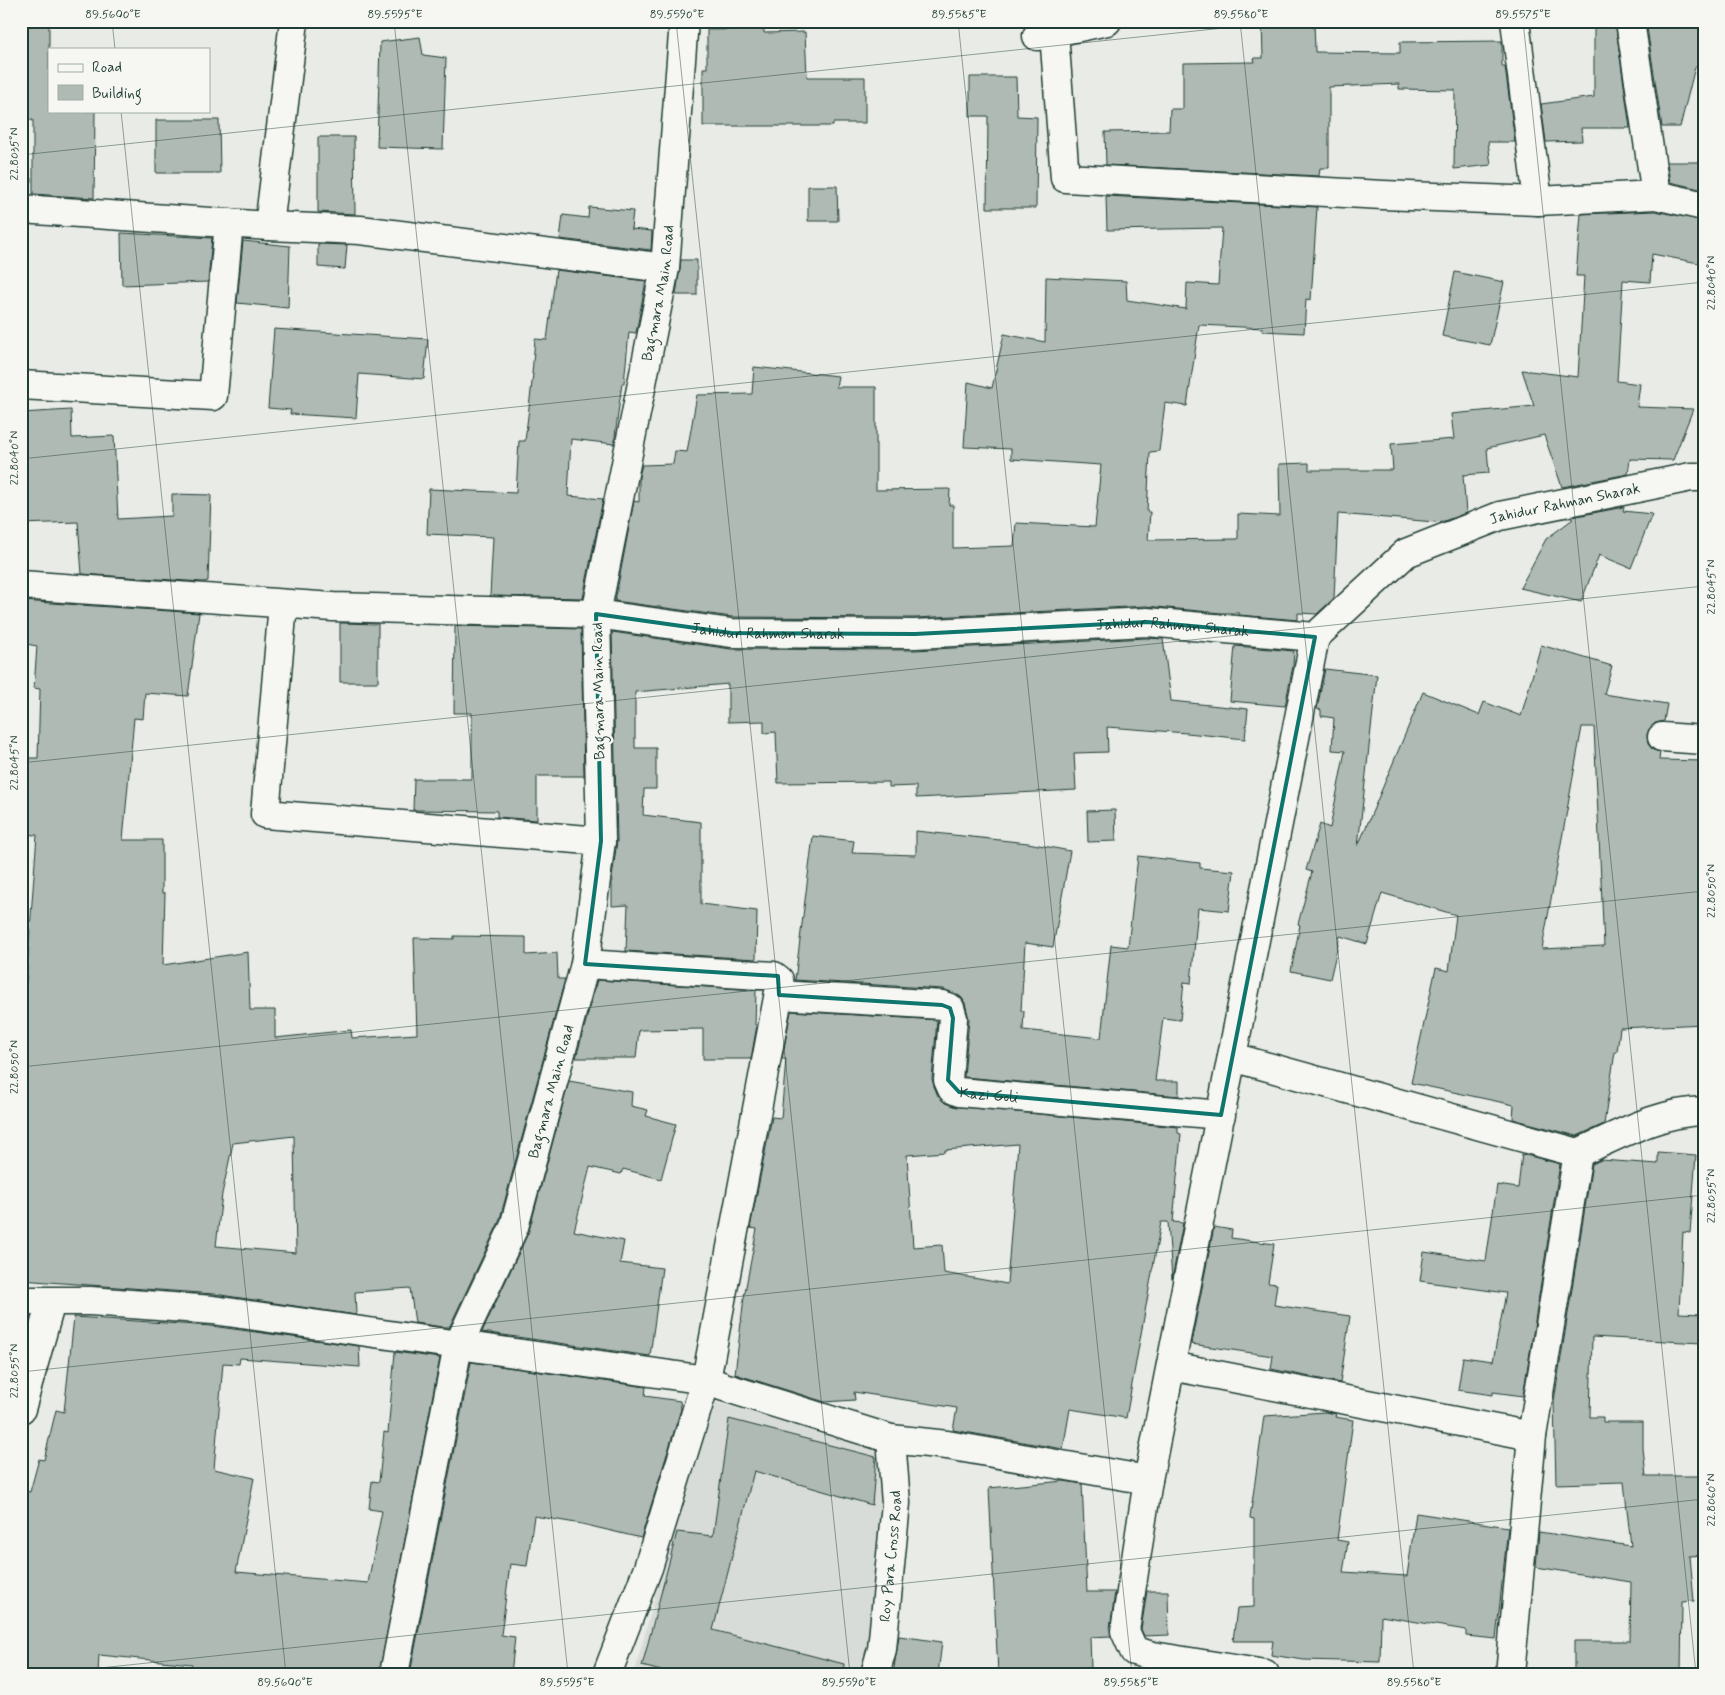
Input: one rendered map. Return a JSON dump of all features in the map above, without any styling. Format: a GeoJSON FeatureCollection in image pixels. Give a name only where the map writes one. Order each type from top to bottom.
{"type":"FeatureCollection","features":[{"type":"Feature","properties":{"kind":"street"},"geometry":{"type":"LineString","coordinates":[[269,226],[294,21]]}},
{"type":"Feature","properties":{"kind":"street","name":"Bagmara Main Road"},"geometry":{"type":"LineString","coordinates":[[394,1674],[458,1346],[514,1227],[585,964],[601,841],[596,614],[665,268],[684,21]]}},
{"type":"Feature","properties":{"kind":"street"},"geometry":{"type":"LineString","coordinates":[[1107,21],[1045,34],[1065,178],[1538,202],[1656,195],[1704,206]]}},
{"type":"Feature","properties":{"kind":"street"},"geometry":{"type":"LineString","coordinates":[[1515,21],[1538,202]]}},
{"type":"Feature","properties":{"kind":"street"},"geometry":{"type":"LineString","coordinates":[[1630,21],[1656,195]]}},
{"type":"Feature","properties":{"kind":"street"},"geometry":{"type":"LineString","coordinates":[[21,209],[269,226],[360,230],[665,268]]}},
{"type":"Feature","properties":{"kind":"street"},"geometry":{"type":"LineString","coordinates":[[21,385],[214,396],[229,223]]}},
{"type":"Feature","properties":{"kind":"street","name":"Jahidur Rahman Sharak"},"geometry":{"type":"LineString","coordinates":[[21,585],[333,607],[596,614],[731,633],[915,634],[1147,622],[1315,638],[1406,553],[1500,516],[1691,477],[1704,477]]}},
{"type":"Feature","properties":{"kind":"street"},"geometry":{"type":"LineString","coordinates":[[283,604],[265,814],[601,841]]}},
{"type":"Feature","properties":{"kind":"street"},"geometry":{"type":"LineString","coordinates":[[1265,1674],[1162,1658],[1134,1651],[1125,1631],[1148,1480],[1315,638]]}},
{"type":"Feature","properties":{"kind":"street"},"geometry":{"type":"LineString","coordinates":[[1662,737],[1704,740]]}},
{"type":"Feature","properties":{"kind":"street"},"geometry":{"type":"LineString","coordinates":[[585,964],[774,976],[779,980],[780,986],[706,1380],[648,1568],[606,1674]]}},
{"type":"Feature","properties":{"kind":"street","name":"Kazi Goli"},"geometry":{"type":"LineString","coordinates":[[779,995],[942,1005],[950,1008],[952,1018],[948,1080],[952,1089],[959,1092],[1221,1116]]}},
{"type":"Feature","properties":{"kind":"street"},"geometry":{"type":"LineString","coordinates":[[1232,1057],[1578,1153],[1650,1120],[1687,1112],[1704,1111]]}},
{"type":"Feature","properties":{"kind":"street"},"geometry":{"type":"LineString","coordinates":[[1510,1674],[1532,1436],[1578,1153]]}},
{"type":"Feature","properties":{"kind":"street"},"geometry":{"type":"LineString","coordinates":[[21,1301],[90,1301],[213,1310],[706,1380],[891,1439],[947,1445],[1148,1480]]}},
{"type":"Feature","properties":{"kind":"street"},"geometry":{"type":"LineString","coordinates":[[21,1409],[51,1302]]}},
{"type":"Feature","properties":{"kind":"street"},"geometry":{"type":"LineString","coordinates":[[1171,1366],[1532,1436]]}},
{"type":"Feature","properties":{"kind":"street","name":"Roy Para Cross Road"},"geometry":{"type":"LineString","coordinates":[[875,1674],[882,1649],[896,1503],[891,1439]]}},
{"type":"Feature","properties":{"kind":"highlighted area"},"geometry":{"type":"Polygon","coordinates":[[[596,614],[731,633],[915,634],[1147,622],[1315,637],[1221,1115],[959,1092],[948,1080],[953,1018],[950,1008],[942,1005],[779,995],[778,976],[585,964],[601,841],[596,614]]]}},
{"type":"Feature","properties":{"kind":"shaded area"},"geometry":{"type":"Polygon","coordinates":[[[708,1400],[885,1450],[873,1621],[860,1674],[634,1674],[708,1400]]]}},
{"type":"Feature","properties":{"kind":"building"},"geometry":{"type":"Polygon","coordinates":[[[1262,21],[1314,21],[1315,52],[1400,53],[1400,42],[1502,41],[1502,67],[1505,67],[1515,142],[1488,142],[1491,165],[1454,169],[1455,90],[1399,89],[1399,84],[1329,87],[1329,168],[1320,168],[1319,176],[1106,165],[1105,132],[1169,131],[1170,109],[1183,109],[1183,63],[1255,62],[1254,58],[1263,58],[1262,21]]]}},
{"type":"Feature","properties":{"kind":"building"},"geometry":{"type":"Polygon","coordinates":[[[1594,21],[1615,21],[1630,128],[1581,128],[1582,141],[1546,142],[1541,104],[1594,97],[1594,21]]]}},
{"type":"Feature","properties":{"kind":"building"},"geometry":{"type":"Polygon","coordinates":[[[1646,21],[1704,26],[1704,67],[1695,67],[1680,127],[1662,127],[1646,21]]]}},
{"type":"Feature","properties":{"kind":"building"},"geometry":{"type":"Polygon","coordinates":[[[49,24],[48,112],[95,112],[94,198],[33,194],[33,120],[21,121],[21,27],[49,24]]]}},
{"type":"Feature","properties":{"kind":"building"},"geometry":{"type":"Polygon","coordinates":[[[764,29],[764,33],[805,32],[807,77],[865,77],[865,123],[833,123],[833,126],[703,126],[703,68],[707,68],[707,30],[764,29]]]}},
{"type":"Feature","properties":{"kind":"building"},"geometry":{"type":"Polygon","coordinates":[[[420,37],[423,55],[446,58],[443,149],[377,147],[380,42],[420,37]]]}},
{"type":"Feature","properties":{"kind":"building"},"geometry":{"type":"Polygon","coordinates":[[[970,77],[1016,77],[1017,116],[1037,117],[1036,208],[987,208],[988,116],[970,116],[970,77]]]}},
{"type":"Feature","properties":{"kind":"building"},"geometry":{"type":"Polygon","coordinates":[[[156,120],[219,120],[220,173],[156,173],[156,120]]]}},
{"type":"Feature","properties":{"kind":"building"},"geometry":{"type":"Polygon","coordinates":[[[318,137],[354,137],[355,214],[318,212],[318,137]]]}},
{"type":"Feature","properties":{"kind":"building"},"geometry":{"type":"Polygon","coordinates":[[[1667,162],[1704,162],[1704,190],[1670,182],[1667,162]]]}},
{"type":"Feature","properties":{"kind":"building"},"geometry":{"type":"Polygon","coordinates":[[[808,186],[837,186],[838,221],[808,221],[808,186]]]}},
{"type":"Feature","properties":{"kind":"building"},"geometry":{"type":"Polygon","coordinates":[[[1106,196],[1317,207],[1311,300],[1306,299],[1304,333],[1262,331],[1263,328],[1199,325],[1187,406],[1165,403],[1159,451],[1150,452],[1147,512],[1150,512],[1148,540],[1238,539],[1238,514],[1280,516],[1279,464],[1309,463],[1309,470],[1393,470],[1391,444],[1454,439],[1451,414],[1534,406],[1522,370],[1578,377],[1584,276],[1576,276],[1581,214],[1655,211],[1704,221],[1704,264],[1652,254],[1650,282],[1623,280],[1617,381],[1640,384],[1637,407],[1693,409],[1673,460],[1630,459],[1628,474],[1562,487],[1544,435],[1487,448],[1489,473],[1463,475],[1466,513],[1444,521],[1435,522],[1338,514],[1334,598],[1317,614],[1298,613],[1298,620],[1239,615],[1239,613],[1146,606],[915,618],[732,617],[615,601],[634,501],[639,502],[639,476],[642,465],[673,464],[675,451],[687,452],[697,395],[752,394],[754,367],[838,376],[836,387],[876,387],[876,490],[950,489],[949,505],[953,505],[953,548],[1014,546],[1016,523],[1095,527],[1101,465],[1011,459],[1011,449],[964,447],[968,382],[992,388],[1004,334],[1045,342],[1046,277],[1126,281],[1127,300],[1186,309],[1187,283],[1218,285],[1222,228],[1107,230],[1106,196]]]}},
{"type":"Feature","properties":{"kind":"building"},"geometry":{"type":"Polygon","coordinates":[[[589,207],[633,211],[631,229],[652,231],[651,250],[560,239],[563,215],[588,218],[589,207]]]}},
{"type":"Feature","properties":{"kind":"building"},"geometry":{"type":"Polygon","coordinates":[[[121,233],[212,238],[208,282],[122,285],[121,233]]]}},
{"type":"Feature","properties":{"kind":"building"},"geometry":{"type":"Polygon","coordinates":[[[243,241],[290,246],[288,308],[237,303],[243,241]]]}},
{"type":"Feature","properties":{"kind":"building"},"geometry":{"type":"Polygon","coordinates":[[[318,244],[347,245],[345,269],[318,267],[318,244]]]}},
{"type":"Feature","properties":{"kind":"building"},"geometry":{"type":"Polygon","coordinates":[[[681,260],[697,260],[697,295],[676,295],[681,260]]]}},
{"type":"Feature","properties":{"kind":"building"},"geometry":{"type":"Polygon","coordinates":[[[556,270],[646,281],[636,333],[629,332],[624,383],[622,383],[614,444],[571,439],[568,496],[603,499],[583,598],[490,596],[493,537],[427,534],[429,489],[516,493],[519,441],[525,441],[535,339],[547,340],[556,270]]]}},
{"type":"Feature","properties":{"kind":"building"},"geometry":{"type":"Polygon","coordinates":[[[1455,272],[1504,282],[1490,345],[1442,336],[1455,272]]]}},
{"type":"Feature","properties":{"kind":"building"},"geometry":{"type":"Polygon","coordinates":[[[274,329],[428,339],[424,379],[359,374],[356,418],[290,414],[291,410],[268,408],[274,329]]]}},
{"type":"Feature","properties":{"kind":"building"},"geometry":{"type":"Polygon","coordinates":[[[71,410],[72,438],[114,436],[118,519],[172,516],[172,494],[211,495],[208,581],[82,574],[78,522],[21,524],[21,413],[71,410]]]}},
{"type":"Feature","properties":{"kind":"building"},"geometry":{"type":"Polygon","coordinates":[[[1624,507],[1623,511],[1652,514],[1631,568],[1599,555],[1581,602],[1520,588],[1546,539],[1573,519],[1572,517],[1624,507]]]}},
{"type":"Feature","properties":{"kind":"building"},"geometry":{"type":"Polygon","coordinates":[[[21,601],[199,613],[188,696],[145,693],[143,719],[134,718],[123,840],[162,840],[162,893],[165,893],[163,965],[248,952],[250,1010],[275,1010],[275,1038],[351,1030],[352,1038],[417,1034],[414,938],[454,939],[454,936],[526,937],[526,955],[557,953],[558,979],[565,979],[499,1222],[449,1328],[415,1323],[410,1288],[355,1292],[356,1315],[214,1294],[21,1280],[22,983],[26,983],[37,835],[21,834],[21,758],[38,758],[40,689],[34,688],[37,646],[21,643],[21,601]],[[294,1136],[233,1143],[222,1194],[216,1246],[296,1253],[294,1136]]]}},
{"type":"Feature","properties":{"kind":"building"},"geometry":{"type":"Polygon","coordinates":[[[340,623],[378,624],[378,682],[340,682],[340,623]]]}},
{"type":"Feature","properties":{"kind":"building"},"geometry":{"type":"Polygon","coordinates":[[[455,626],[581,629],[584,776],[537,776],[537,820],[497,817],[497,811],[413,810],[414,779],[472,779],[472,713],[454,713],[455,626]]]}},
{"type":"Feature","properties":{"kind":"building"},"geometry":{"type":"Polygon","coordinates":[[[612,632],[731,649],[915,650],[1147,638],[1163,639],[1171,701],[1248,709],[1245,739],[1107,727],[1108,752],[1074,753],[1076,790],[916,798],[916,786],[889,787],[889,782],[778,783],[776,732],[764,733],[764,721],[728,722],[728,684],[635,692],[635,748],[656,748],[656,789],[644,789],[643,815],[701,822],[701,904],[757,911],[756,959],[626,951],[628,905],[612,906],[612,878],[617,841],[612,632]]]}},
{"type":"Feature","properties":{"kind":"building"},"geometry":{"type":"Polygon","coordinates":[[[1541,645],[1612,666],[1604,694],[1667,704],[1664,721],[1655,723],[1649,729],[1647,735],[1648,744],[1653,750],[1660,752],[1659,760],[1704,761],[1704,1024],[1620,1028],[1604,1124],[1577,1136],[1513,1119],[1514,1105],[1411,1083],[1436,968],[1449,971],[1456,915],[1382,893],[1367,944],[1340,936],[1330,979],[1291,971],[1300,925],[1298,924],[1312,872],[1306,870],[1320,824],[1330,828],[1345,751],[1332,750],[1334,718],[1321,716],[1321,710],[1317,709],[1325,669],[1377,675],[1358,846],[1423,692],[1479,715],[1484,702],[1521,716],[1541,645]],[[1582,727],[1542,949],[1604,946],[1594,727],[1582,727]]]}},
{"type":"Feature","properties":{"kind":"building"},"geometry":{"type":"Polygon","coordinates":[[[1235,646],[1294,651],[1285,706],[1230,701],[1235,646]]]}},
{"type":"Feature","properties":{"kind":"building"},"geometry":{"type":"Polygon","coordinates":[[[1115,810],[1116,841],[1088,842],[1087,811],[1115,810]]]}},
{"type":"Feature","properties":{"kind":"building"},"geometry":{"type":"Polygon","coordinates":[[[916,831],[1028,843],[1070,851],[1053,947],[1025,943],[1021,1011],[1024,1011],[1023,1030],[1101,1038],[1111,945],[1128,947],[1138,856],[1200,863],[1200,868],[1234,871],[1229,911],[1198,908],[1191,983],[1184,982],[1180,1020],[1163,1018],[1155,1081],[1179,1081],[1179,1096],[964,1077],[969,1019],[965,1003],[956,994],[943,989],[795,980],[813,836],[854,841],[852,853],[916,855],[916,831]]]}},
{"type":"Feature","properties":{"kind":"building"},"geometry":{"type":"Polygon","coordinates":[[[597,980],[756,990],[755,1025],[757,1025],[751,1059],[703,1059],[703,1029],[639,1030],[636,1058],[576,1058],[597,980]]]}},
{"type":"Feature","properties":{"kind":"building"},"geometry":{"type":"Polygon","coordinates":[[[791,1011],[937,1020],[932,1079],[938,1096],[945,1103],[953,1106],[1178,1127],[1178,1133],[1181,1134],[1173,1222],[1183,1223],[1172,1279],[1168,1222],[1161,1222],[1126,1418],[1070,1409],[1063,1449],[953,1430],[957,1408],[854,1392],[855,1400],[825,1402],[735,1374],[744,1297],[757,1229],[750,1228],[772,1117],[781,1118],[786,1059],[782,1059],[791,1011]],[[1018,1144],[907,1155],[913,1247],[942,1245],[944,1273],[1007,1284],[1018,1144]]]}},
{"type":"Feature","properties":{"kind":"building"},"geometry":{"type":"Polygon","coordinates":[[[569,1081],[632,1092],[631,1106],[648,1110],[646,1116],[676,1124],[661,1179],[623,1169],[621,1174],[590,1167],[574,1231],[624,1241],[620,1263],[662,1268],[650,1356],[482,1332],[529,1231],[569,1081]]]}},
{"type":"Feature","properties":{"kind":"building"},"geometry":{"type":"Polygon","coordinates":[[[1658,1152],[1696,1155],[1690,1233],[1683,1232],[1679,1313],[1703,1314],[1702,1343],[1592,1337],[1590,1417],[1603,1417],[1603,1422],[1643,1422],[1646,1476],[1704,1476],[1704,1555],[1690,1556],[1694,1601],[1682,1602],[1681,1674],[1574,1674],[1574,1641],[1630,1641],[1631,1582],[1536,1567],[1539,1532],[1631,1546],[1624,1482],[1556,1484],[1554,1401],[1592,1164],[1601,1160],[1658,1164],[1658,1152]]]}},
{"type":"Feature","properties":{"kind":"building"},"geometry":{"type":"Polygon","coordinates":[[[1522,1154],[1560,1164],[1523,1396],[1493,1392],[1493,1395],[1458,1390],[1463,1357],[1493,1361],[1506,1293],[1420,1281],[1424,1252],[1486,1261],[1497,1185],[1518,1188],[1522,1154]]]}},
{"type":"Feature","properties":{"kind":"building"},"geometry":{"type":"Polygon","coordinates":[[[1214,1227],[1232,1230],[1231,1238],[1274,1244],[1268,1283],[1277,1284],[1274,1305],[1350,1316],[1340,1383],[1271,1369],[1273,1356],[1191,1344],[1214,1227]]]}},
{"type":"Feature","properties":{"kind":"building"},"geometry":{"type":"Polygon","coordinates":[[[74,1317],[211,1326],[359,1346],[360,1367],[240,1358],[239,1364],[223,1363],[214,1469],[254,1478],[236,1572],[368,1583],[382,1511],[369,1509],[372,1481],[379,1482],[384,1432],[388,1433],[395,1352],[440,1358],[379,1674],[191,1674],[192,1664],[99,1655],[98,1674],[21,1674],[21,1490],[30,1492],[39,1459],[44,1460],[56,1410],[64,1412],[74,1317]]]}},
{"type":"Feature","properties":{"kind":"building"},"geometry":{"type":"Polygon","coordinates":[[[471,1362],[646,1387],[645,1396],[680,1401],[681,1409],[641,1538],[582,1524],[534,1516],[527,1566],[510,1564],[501,1635],[515,1637],[511,1674],[410,1674],[471,1362]]]}},
{"type":"Feature","properties":{"kind":"building"},"geometry":{"type":"Polygon","coordinates":[[[1325,1412],[1336,1414],[1335,1417],[1353,1420],[1337,1540],[1348,1542],[1343,1572],[1407,1576],[1416,1513],[1508,1527],[1496,1639],[1466,1636],[1466,1630],[1381,1616],[1380,1662],[1304,1660],[1271,1655],[1273,1641],[1233,1641],[1237,1608],[1254,1607],[1254,1519],[1250,1518],[1264,1416],[1325,1412]]]}},
{"type":"Feature","properties":{"kind":"building"},"geometry":{"type":"Polygon","coordinates":[[[729,1419],[876,1457],[872,1505],[754,1471],[713,1630],[844,1664],[843,1674],[673,1674],[642,1666],[677,1532],[713,1536],[729,1419]]]}},
{"type":"Feature","properties":{"kind":"building"},"geometry":{"type":"Polygon","coordinates":[[[1064,1481],[1082,1484],[1087,1592],[1115,1592],[1110,1629],[1111,1636],[1090,1637],[1091,1668],[998,1673],[989,1488],[1064,1481]]]}},
{"type":"Feature","properties":{"kind":"building"},"geometry":{"type":"Polygon","coordinates":[[[1147,1591],[1168,1591],[1169,1635],[1144,1636],[1141,1629],[1147,1591]]]}},
{"type":"Feature","properties":{"kind":"building"},"geometry":{"type":"Polygon","coordinates":[[[899,1636],[942,1642],[938,1674],[893,1674],[899,1636]]]}}]}
